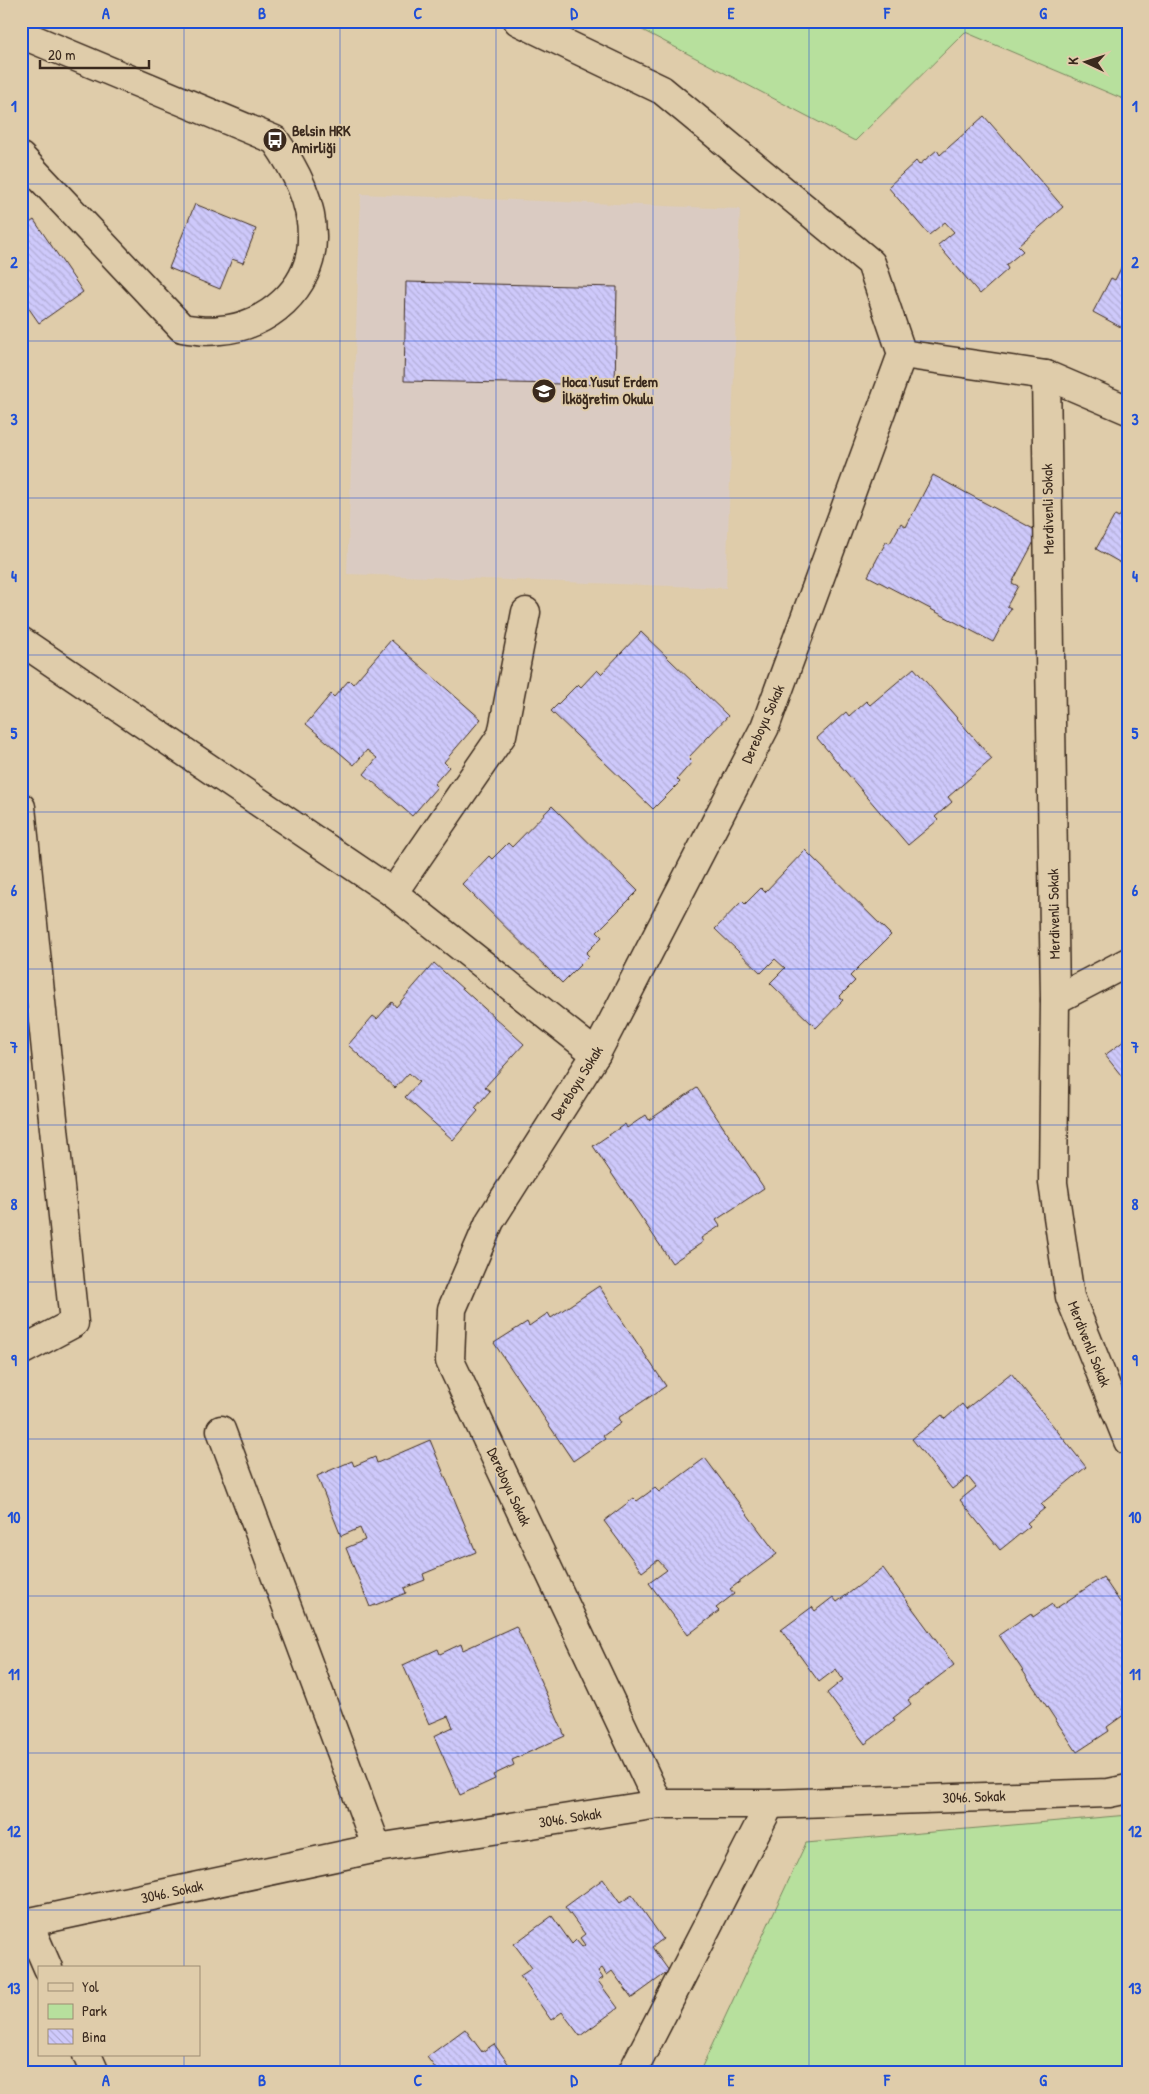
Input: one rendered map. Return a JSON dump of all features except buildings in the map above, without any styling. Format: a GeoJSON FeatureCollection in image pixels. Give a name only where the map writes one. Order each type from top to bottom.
{"type":"FeatureCollection","features":[{"type":"Feature","properties":{"kind":"street"},"geometry":{"type":"LineString","coordinates":[[518,21],[662,90],[871,262],[902,354],[1046,375],[1128,410]]}},
{"type":"Feature","properties":{"kind":"street"},"geometry":{"type":"LineString","coordinates":[[21,34],[275,140],[292,164],[303,191],[311,220],[310,258],[303,277],[278,308],[260,319],[241,327],[222,330],[202,331],[182,328],[21,157]]}},
{"type":"Feature","properties":{"kind":"street","name":"Dereboyu Sokak"},"geometry":{"type":"LineString","coordinates":[[659,1804],[450,1361],[452,1309],[490,1221],[596,1054],[765,727],[902,354]]}},
{"type":"Feature","properties":{"kind":"street","name":"Merdivenli Sokak"},"geometry":{"type":"LineString","coordinates":[[1046,375],[1055,1000],[1053,1183],[1070,1297],[1128,1441]]}},
{"type":"Feature","properties":{"kind":"street"},"geometry":{"type":"LineString","coordinates":[[393,893],[502,735],[526,612]]}},
{"type":"Feature","properties":{"kind":"street"},"geometry":{"type":"LineString","coordinates":[[21,641],[393,893],[596,1054]]}},
{"type":"Feature","properties":{"kind":"street"},"geometry":{"type":"LineString","coordinates":[[21,807],[74,1324],[21,1351]]}},
{"type":"Feature","properties":{"kind":"street"},"geometry":{"type":"LineString","coordinates":[[1055,1000],[1128,962]]}},
{"type":"Feature","properties":{"kind":"street"},"geometry":{"type":"LineString","coordinates":[[221,1430],[376,1848]]}},
{"type":"Feature","properties":{"kind":"street","name":"3046. Sokak"},"geometry":{"type":"LineString","coordinates":[[25,1923],[376,1848],[659,1804],[770,1804],[1109,1793],[1128,1789]]}},
{"type":"Feature","properties":{"kind":"street"},"geometry":{"type":"LineString","coordinates":[[632,2073],[770,1804]]}},
{"type":"Feature","properties":{"kind":"street"},"geometry":{"type":"LineString","coordinates":[[25,1923],[47,1966]]}},
{"type":"Feature","properties":{"kind":"street"},"geometry":{"type":"LineString","coordinates":[[87,2056],[95,2073]]}},
{"type":"Feature","properties":{"kind":"shaded area","name":"Hoca Yusuf Erdem İlköğretim Okulu"},"geometry":{"type":"Polygon","coordinates":[[[361,194],[740,209],[726,588],[347,574],[361,194]]]}},
{"type":"Feature","properties":{"kind":"green space"},"geometry":{"type":"Polygon","coordinates":[[[625,21],[1128,21],[1128,101],[965,32],[855,141],[625,21]]]}},
{"type":"Feature","properties":{"kind":"green space"},"geometry":{"type":"Polygon","coordinates":[[[1128,1815],[1128,2073],[699,2073],[806,1843],[1128,1815]]]}},
{"type":"Feature","properties":{"kind":"place","name":"Belsin HRK Amirliği"},"geometry":{"type":"Point","coordinates":[275,140]}},
{"type":"Feature","properties":{"kind":"place","name":"Hoca Yusuf Erdem İlköğretim Okulu"},"geometry":{"type":"Point","coordinates":[544,391]}}]}
